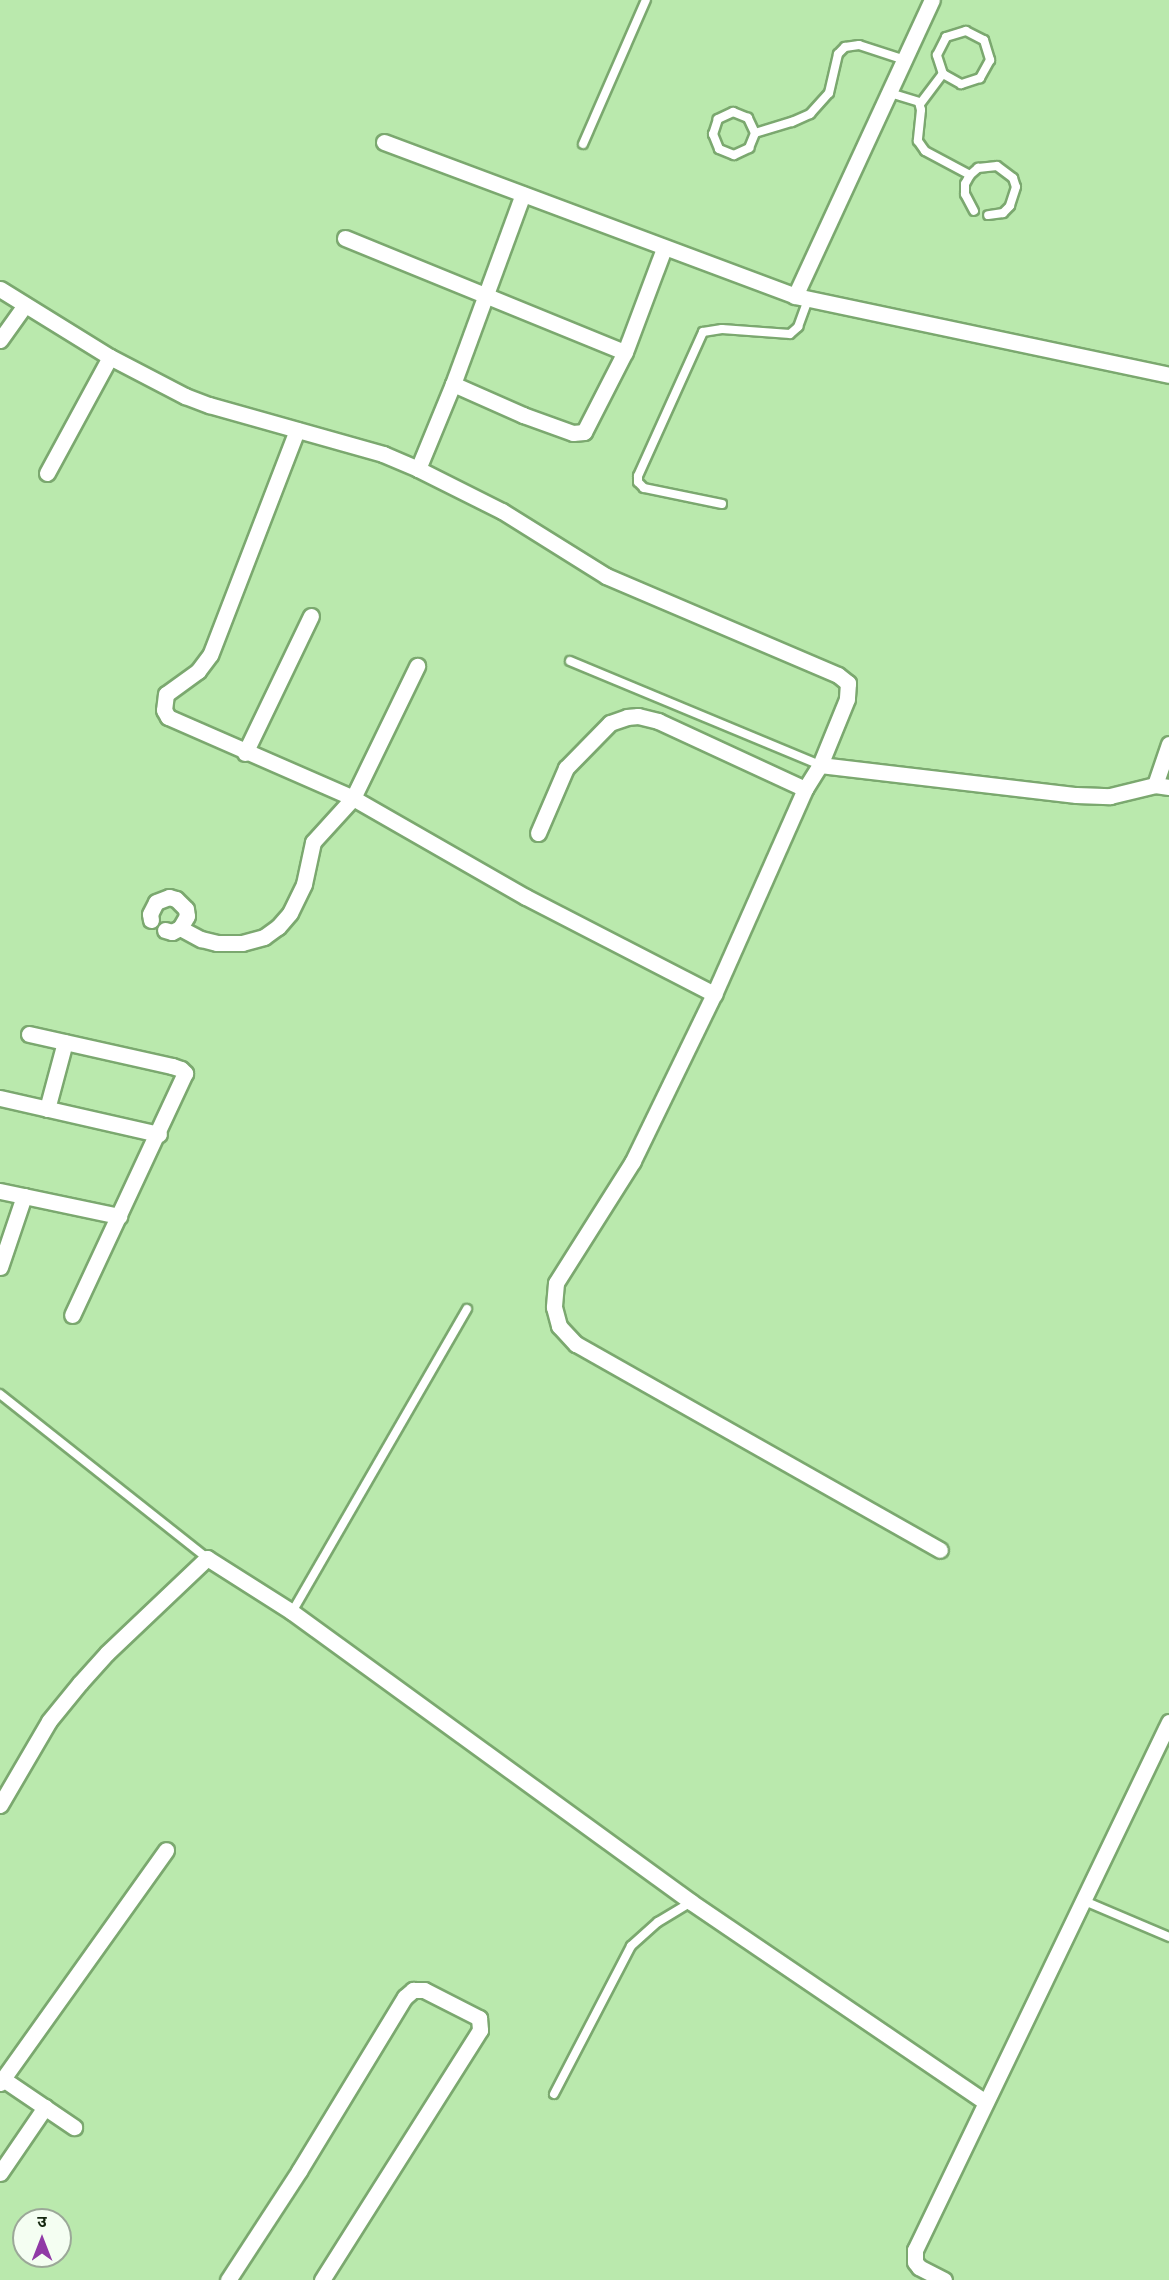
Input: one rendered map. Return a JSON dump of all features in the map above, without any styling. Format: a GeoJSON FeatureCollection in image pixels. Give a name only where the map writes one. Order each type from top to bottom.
{"type":"FeatureCollection","features":[{"type":"Feature","properties":{"kind":"street"},"geometry":{"type":"LineString","coordinates":[[801,297],[929,1]]}},
{"type":"Feature","properties":{"kind":"street"},"geometry":{"type":"LineString","coordinates":[[384,142],[664,248],[801,297],[1169,375]]}},
{"type":"Feature","properties":{"kind":"street"},"geometry":{"type":"LineString","coordinates":[[418,469],[453,384],[523,194]]}},
{"type":"Feature","properties":{"kind":"street"},"geometry":{"type":"LineString","coordinates":[[345,238],[485,297],[625,352]]}},
{"type":"Feature","properties":{"kind":"street"},"geometry":{"type":"LineString","coordinates":[[453,384],[524,415],[580,434],[586,431],[625,352],[664,248]]}},
{"type":"Feature","properties":{"kind":"street"},"geometry":{"type":"LineString","coordinates":[[0,289],[110,357],[201,402],[383,454],[418,469],[502,511],[606,576],[844,679],[849,687],[847,699],[820,765],[806,789],[714,994],[633,1161],[556,1283],[555,1318],[569,1339],[615,1368],[940,1550]]}},
{"type":"Feature","properties":{"kind":"street"},"geometry":{"type":"LineString","coordinates":[[0,340],[25,305]]}},
{"type":"Feature","properties":{"kind":"street"},"geometry":{"type":"LineString","coordinates":[[46,473],[110,357]]}},
{"type":"Feature","properties":{"kind":"street"},"geometry":{"type":"LineString","coordinates":[[297,430],[210,655],[198,670],[166,694],[163,702],[168,717],[245,753],[353,798],[526,897],[714,994]]}},
{"type":"Feature","properties":{"kind":"street"},"geometry":{"type":"LineString","coordinates":[[245,753],[311,616]]}},
{"type":"Feature","properties":{"kind":"street"},"geometry":{"type":"LineString","coordinates":[[151,921],[150,914],[156,902],[169,897],[176,898],[186,909],[187,916],[173,929],[201,939],[217,943],[255,941],[278,927],[290,913],[304,884],[314,842],[353,798],[417,666]]}},
{"type":"Feature","properties":{"kind":"street"},"geometry":{"type":"LineString","coordinates":[[538,833],[567,768],[609,723],[627,717],[638,716],[658,721],[806,789]]}},
{"type":"Feature","properties":{"kind":"street"},"geometry":{"type":"LineString","coordinates":[[820,765],[1076,795],[1110,796],[1162,786],[1169,744]]}},
{"type":"Feature","properties":{"kind":"street"},"geometry":{"type":"LineString","coordinates":[[29,1034],[184,1070],[184,1080],[72,1315]]}},
{"type":"Feature","properties":{"kind":"street"},"geometry":{"type":"LineString","coordinates":[[47,1109],[65,1042]]}},
{"type":"Feature","properties":{"kind":"street"},"geometry":{"type":"LineString","coordinates":[[0,1098],[159,1134]]}},
{"type":"Feature","properties":{"kind":"street"},"geometry":{"type":"LineString","coordinates":[[0,1191],[119,1216]]}},
{"type":"Feature","properties":{"kind":"street"},"geometry":{"type":"LineString","coordinates":[[0,1267],[24,1196]]}},
{"type":"Feature","properties":{"kind":"street"},"geometry":{"type":"LineString","coordinates":[[0,1805],[49,1721],[80,1683],[107,1653],[207,1558],[292,1612],[691,1902],[985,2102]]}},
{"type":"Feature","properties":{"kind":"street"},"geometry":{"type":"LineString","coordinates":[[944,2280],[919,2267],[915,2262],[915,2250],[1081,1900],[1169,1722]]}},
{"type":"Feature","properties":{"kind":"street"},"geometry":{"type":"LineString","coordinates":[[74,2127],[2,2081],[166,1850]]}},
{"type":"Feature","properties":{"kind":"street"},"geometry":{"type":"LineString","coordinates":[[228,2280],[299,2171],[405,1997],[413,1990],[424,1990],[479,2018],[480,2030],[322,2280]]}},
{"type":"Feature","properties":{"kind":"street"},"geometry":{"type":"LineString","coordinates":[[0,2173],[45,2107]]}},
{"type":"Feature","properties":{"kind":"lane"},"geometry":{"type":"LineString","coordinates":[[583,144],[646,0]]}},
{"type":"Feature","properties":{"kind":"lane"},"geometry":{"type":"LineString","coordinates":[[966,31],[984,40],[990,60],[980,78],[961,84],[943,74],[938,65],[937,55],[946,37],[966,31]]}},
{"type":"Feature","properties":{"kind":"lane"},"geometry":{"type":"LineString","coordinates":[[755,133],[801,119],[823,102],[829,93],[838,54],[845,47],[859,45],[905,60]]}},
{"type":"Feature","properties":{"kind":"lane"},"geometry":{"type":"LineString","coordinates":[[943,74],[920,104],[917,136],[920,147],[970,175]]}},
{"type":"Feature","properties":{"kind":"lane"},"geometry":{"type":"LineString","coordinates":[[890,93],[920,104]]}},
{"type":"Feature","properties":{"kind":"lane"},"geometry":{"type":"LineString","coordinates":[[733,112],[748,118],[755,133],[749,148],[734,155],[719,149],[712,134],[718,119],[733,112]]}},
{"type":"Feature","properties":{"kind":"lane"},"geometry":{"type":"LineString","coordinates":[[974,211],[965,194],[970,175],[978,168],[997,166],[1013,178],[1015,198],[1011,206],[1003,213],[988,215]]}},
{"type":"Feature","properties":{"kind":"lane"},"geometry":{"type":"LineString","coordinates":[[722,504],[644,488],[638,482],[638,476],[703,332],[722,329],[790,334],[798,327],[801,297]]}},
{"type":"Feature","properties":{"kind":"lane"},"geometry":{"type":"LineString","coordinates":[[570,661],[820,765]]}},
{"type":"Feature","properties":{"kind":"lane"},"geometry":{"type":"LineString","coordinates":[[292,1612],[467,1309]]}},
{"type":"Feature","properties":{"kind":"lane"},"geometry":{"type":"LineString","coordinates":[[0,1394],[207,1558]]}},
{"type":"Feature","properties":{"kind":"lane"},"geometry":{"type":"LineString","coordinates":[[1081,1900],[1169,1937]]}},
{"type":"Feature","properties":{"kind":"lane"},"geometry":{"type":"LineString","coordinates":[[554,2094],[631,1946],[658,1922],[691,1902]]}}]}
